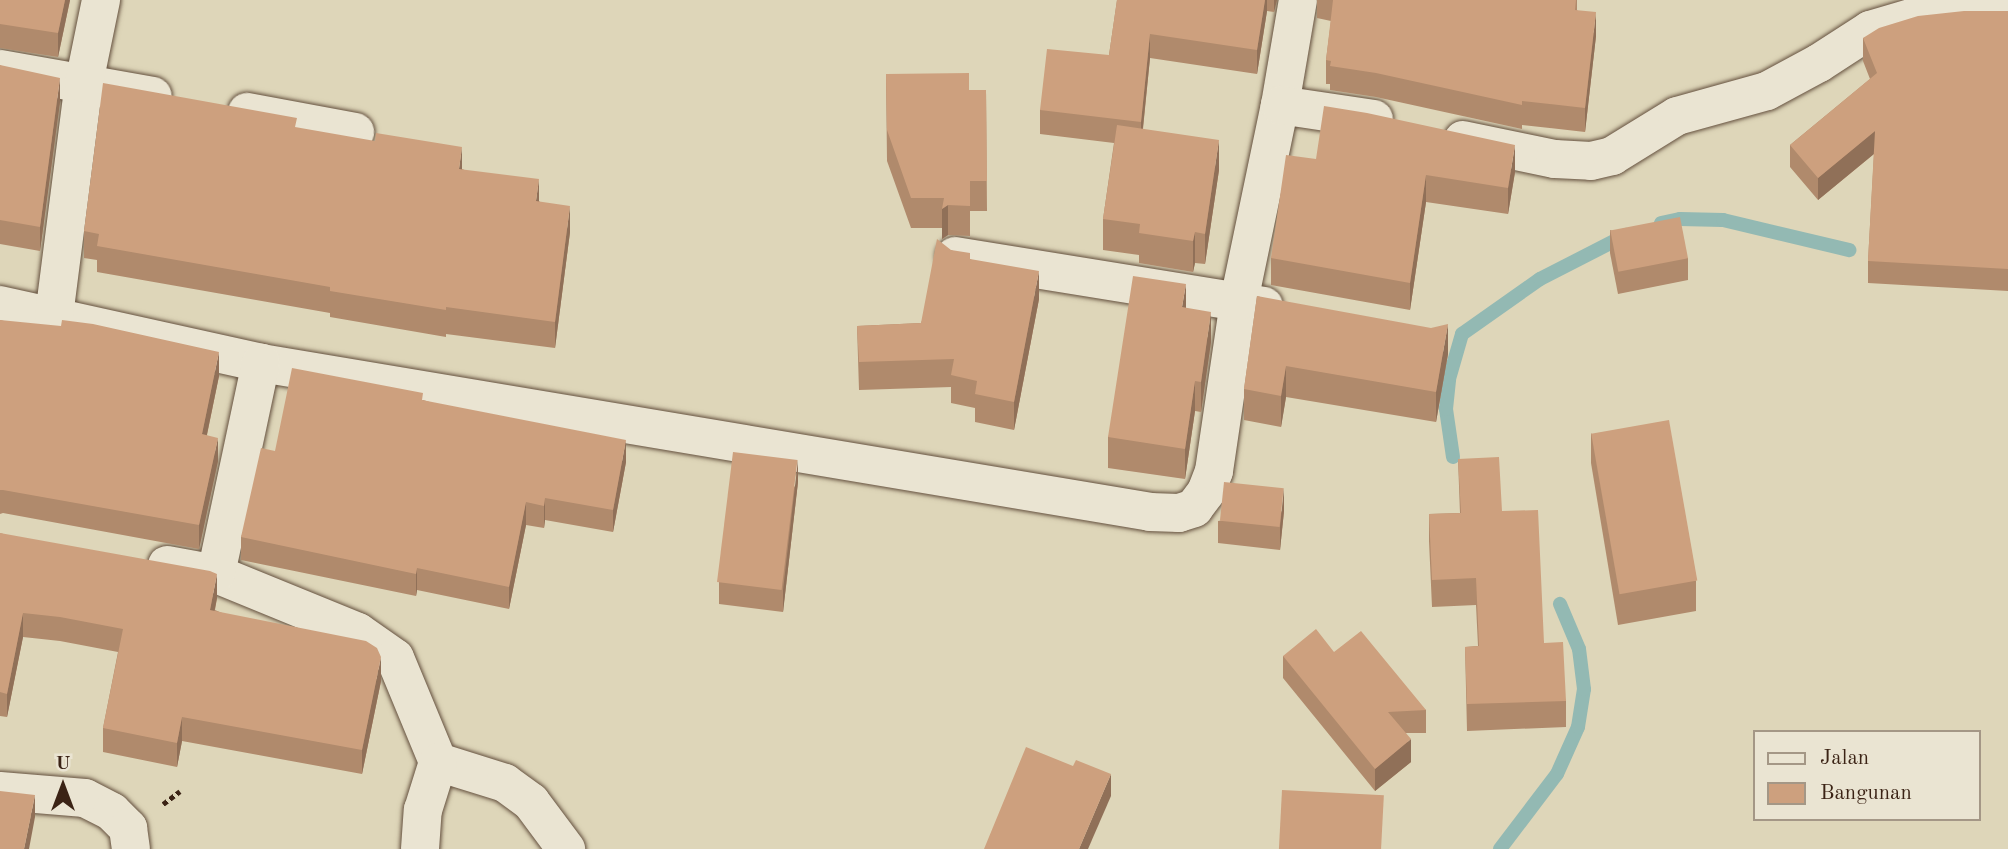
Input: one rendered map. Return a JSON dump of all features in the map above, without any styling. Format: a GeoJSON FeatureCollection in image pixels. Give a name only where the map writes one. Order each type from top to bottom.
{"type":"FeatureCollection","features":[{"type":"Feature","properties":{"kind":"street"},"geometry":{"type":"LineString","coordinates":[[54,316],[85,83],[101,0]]}},
{"type":"Feature","properties":{"kind":"street"},"geometry":{"type":"LineString","coordinates":[[0,305],[261,363],[1150,512],[1179,513],[1194,508],[1206,492],[1214,471],[1239,302],[1280,105],[1298,0]]}},
{"type":"Feature","properties":{"kind":"street"},"geometry":{"type":"LineString","coordinates":[[1280,105],[1371,118],[1555,159],[1591,161],[1612,156],[1676,116],[1767,91],[1819,63],[1870,30],[1927,16],[1963,11],[2008,11]]}},
{"type":"Feature","properties":{"kind":"street"},"geometry":{"type":"LineString","coordinates":[[0,69],[355,132]]}},
{"type":"Feature","properties":{"kind":"street"},"geometry":{"type":"LineString","coordinates":[[955,257],[1304,313]]}},
{"type":"Feature","properties":{"kind":"street"},"geometry":{"type":"LineString","coordinates":[[216,574],[261,363]]}},
{"type":"Feature","properties":{"kind":"street"},"geometry":{"type":"LineString","coordinates":[[135,559],[216,574],[358,632],[395,658],[438,762],[423,810],[420,849]]}},
{"type":"Feature","properties":{"kind":"street"},"geometry":{"type":"LineString","coordinates":[[438,762],[505,783],[531,802],[566,849]]}},
{"type":"Feature","properties":{"kind":"street"},"geometry":{"type":"LineString","coordinates":[[0,790],[85,798],[112,812],[128,828],[131,849]]}},
{"type":"Feature","properties":{"kind":"building"},"geometry":{"type":"Polygon","coordinates":[[[0,0],[65,0],[58,33],[0,24],[0,0]]]}},
{"type":"Feature","properties":{"kind":"building"},"geometry":{"type":"Polygon","coordinates":[[[1117,0],[1265,0],[1257,50],[1150,34],[1141,122],[1040,110],[1047,49],[1109,55],[1117,0]]]}},
{"type":"Feature","properties":{"kind":"building"},"geometry":{"type":"Polygon","coordinates":[[[1333,0],[1576,0],[1575,10],[1596,12],[1585,108],[1522,101],[1522,105],[1376,73],[1330,66],[1331,61],[1326,60],[1333,0]]]}},
{"type":"Feature","properties":{"kind":"building"},"geometry":{"type":"Polygon","coordinates":[[[1964,11],[2008,11],[2008,269],[1868,261],[1875,131],[1818,178],[1790,145],[1877,73],[1863,38],[1879,28],[1918,16],[1964,11]]]}},
{"type":"Feature","properties":{"kind":"building"},"geometry":{"type":"Polygon","coordinates":[[[0,65],[60,78],[40,227],[0,220],[0,65]]]}},
{"type":"Feature","properties":{"kind":"building"},"geometry":{"type":"Polygon","coordinates":[[[969,73],[969,90],[986,90],[987,181],[970,181],[970,206],[948,205],[942,209],[944,198],[911,198],[887,130],[886,74],[969,73]]]}},
{"type":"Feature","properties":{"kind":"building"},"geometry":{"type":"Polygon","coordinates":[[[103,83],[297,118],[295,127],[375,141],[376,133],[462,147],[459,169],[539,179],[536,201],[570,206],[555,322],[446,307],[446,310],[330,291],[330,287],[97,246],[99,234],[84,231],[103,83]]]}},
{"type":"Feature","properties":{"kind":"building"},"geometry":{"type":"Polygon","coordinates":[[[1324,106],[1515,145],[1508,188],[1426,175],[1410,283],[1271,258],[1286,155],[1316,159],[1324,106]]]}},
{"type":"Feature","properties":{"kind":"building"},"geometry":{"type":"Polygon","coordinates":[[[1117,125],[1219,140],[1205,234],[1195,232],[1193,241],[1139,233],[1140,224],[1103,219],[1117,125]]]}},
{"type":"Feature","properties":{"kind":"building"},"geometry":{"type":"Polygon","coordinates":[[[1680,217],[1688,258],[1618,272],[1610,231],[1680,217]]]}},
{"type":"Feature","properties":{"kind":"building"},"geometry":{"type":"Polygon","coordinates":[[[937,239],[951,250],[970,253],[970,259],[1039,271],[1014,402],[975,394],[977,381],[951,375],[954,359],[859,362],[857,326],[921,323],[937,239]]]}},
{"type":"Feature","properties":{"kind":"building"},"geometry":{"type":"Polygon","coordinates":[[[1133,276],[1186,284],[1182,307],[1211,312],[1201,382],[1195,381],[1185,449],[1108,437],[1133,276]]]}},
{"type":"Feature","properties":{"kind":"building"},"geometry":{"type":"Polygon","coordinates":[[[1257,296],[1431,328],[1448,324],[1436,392],[1286,366],[1281,396],[1244,389],[1257,296]]]}},
{"type":"Feature","properties":{"kind":"building"},"geometry":{"type":"Polygon","coordinates":[[[0,320],[61,326],[62,320],[93,324],[219,352],[202,434],[218,438],[199,525],[0,490],[0,320]]]}},
{"type":"Feature","properties":{"kind":"building"},"geometry":{"type":"Polygon","coordinates":[[[292,368],[423,393],[422,400],[626,440],[613,510],[545,498],[544,506],[526,502],[509,587],[417,568],[416,574],[241,537],[261,448],[275,451],[292,368]]]}},
{"type":"Feature","properties":{"kind":"building"},"geometry":{"type":"Polygon","coordinates":[[[1669,420],[1697,581],[1620,594],[1591,434],[1669,420]]]}},
{"type":"Feature","properties":{"kind":"building"},"geometry":{"type":"Polygon","coordinates":[[[733,452],[798,460],[782,590],[717,582],[733,452]]]}},
{"type":"Feature","properties":{"kind":"building"},"geometry":{"type":"Polygon","coordinates":[[[1499,457],[1502,511],[1538,510],[1544,643],[1563,642],[1566,701],[1467,704],[1465,647],[1479,646],[1476,578],[1432,580],[1429,514],[1461,513],[1458,459],[1499,457]]]}},
{"type":"Feature","properties":{"kind":"building"},"geometry":{"type":"Polygon","coordinates":[[[1224,482],[1284,488],[1280,527],[1220,521],[1224,482]]]}},
{"type":"Feature","properties":{"kind":"building"},"geometry":{"type":"Polygon","coordinates":[[[0,533],[210,571],[217,574],[210,610],[366,641],[377,648],[381,657],[362,750],[182,717],[177,743],[103,728],[123,629],[60,617],[23,613],[7,694],[0,692],[0,533]]]}},
{"type":"Feature","properties":{"kind":"building"},"geometry":{"type":"Polygon","coordinates":[[[1316,629],[1334,652],[1361,631],[1426,710],[1388,712],[1411,739],[1375,769],[1283,656],[1316,629]]]}},
{"type":"Feature","properties":{"kind":"building"},"geometry":{"type":"Polygon","coordinates":[[[1026,747],[1073,766],[1076,760],[1111,774],[1079,849],[984,849],[1026,747]]]}},
{"type":"Feature","properties":{"kind":"building"},"geometry":{"type":"Polygon","coordinates":[[[1282,790],[1384,795],[1381,849],[1279,849],[1282,790]]]}},
{"type":"Feature","properties":{"kind":"building"},"geometry":{"type":"Polygon","coordinates":[[[0,791],[35,795],[24,849],[0,849],[0,791]]]}},
{"type":"Feature","properties":{"kind":"waterway"},"geometry":{"type":"LineString","coordinates":[[1661,223],[1680,219],[1723,220],[1849,250]]}},
{"type":"Feature","properties":{"kind":"waterway"},"geometry":{"type":"LineString","coordinates":[[1453,457],[1446,409],[1449,379],[1462,334],[1540,279],[1626,235]]}},
{"type":"Feature","properties":{"kind":"waterway"},"geometry":{"type":"LineString","coordinates":[[1500,849],[1557,774],[1578,727],[1584,689],[1579,649],[1560,604]]}}]}
